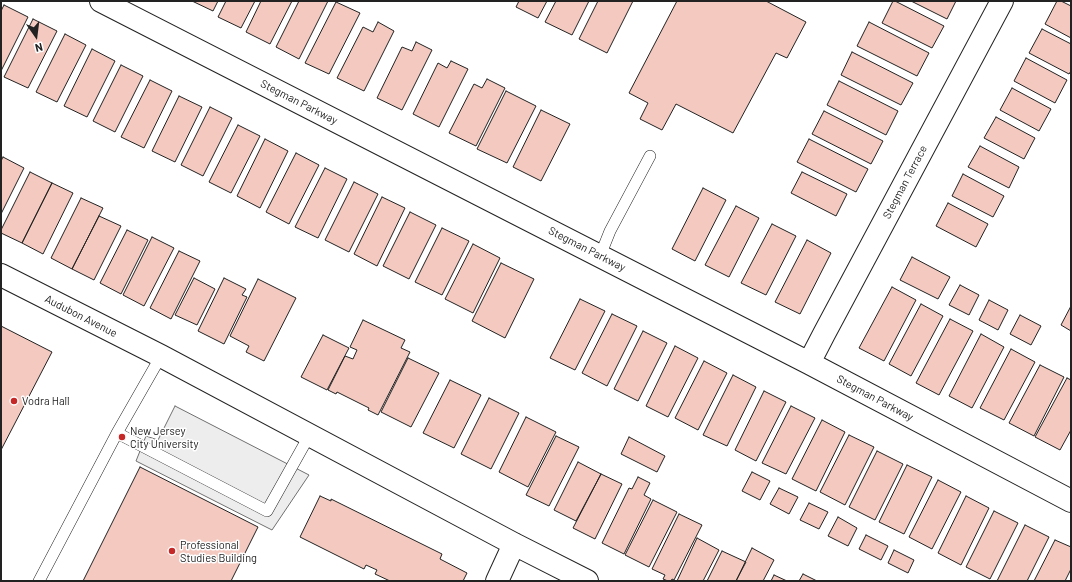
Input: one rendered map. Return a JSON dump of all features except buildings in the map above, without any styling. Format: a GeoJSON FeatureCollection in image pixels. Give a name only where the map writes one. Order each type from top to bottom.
{"type":"FeatureCollection","features":[{"type":"Feature","properties":{"kind":"street","name":"Stegman Parkway"},"geometry":{"type":"LineString","coordinates":[[101,1],[809,363],[1071,501]]}},
{"type":"Feature","properties":{"kind":"street","name":"Stegman Terrace"},"geometry":{"type":"LineString","coordinates":[[809,363],[1002,1]]}},
{"type":"Feature","properties":{"kind":"street","name":"Audubon Avenue"},"geometry":{"type":"LineString","coordinates":[[1,275],[161,356],[514,544]]}},
{"type":"Feature","properties":{"kind":"street"},"geometry":{"type":"LineString","coordinates":[[497,581],[514,544],[587,581]]}},
{"type":"Feature","properties":{"kind":"lane"},"geometry":{"type":"LineString","coordinates":[[600,256],[610,231],[650,156]]}},
{"type":"Feature","properties":{"kind":"lane"},"geometry":{"type":"LineString","coordinates":[[39,581],[117,433],[161,356]]}},
{"type":"Feature","properties":{"kind":"lane"},"geometry":{"type":"LineString","coordinates":[[117,433],[267,511],[309,436]]}},
{"type":"Feature","properties":{"kind":"shaded area"},"geometry":{"type":"Polygon","coordinates":[[[175,406],[309,475],[272,530],[136,461],[146,436],[158,440],[175,406]]]}},
{"type":"Feature","properties":{"kind":"place","name":"Vodra Hall"},"geometry":{"type":"Point","coordinates":[14,401]}},
{"type":"Feature","properties":{"kind":"place","name":"New Jersey City University"},"geometry":{"type":"Point","coordinates":[122,437]}},
{"type":"Feature","properties":{"kind":"place","name":"Professional Studies Building"},"geometry":{"type":"Point","coordinates":[172,551]}}]}
